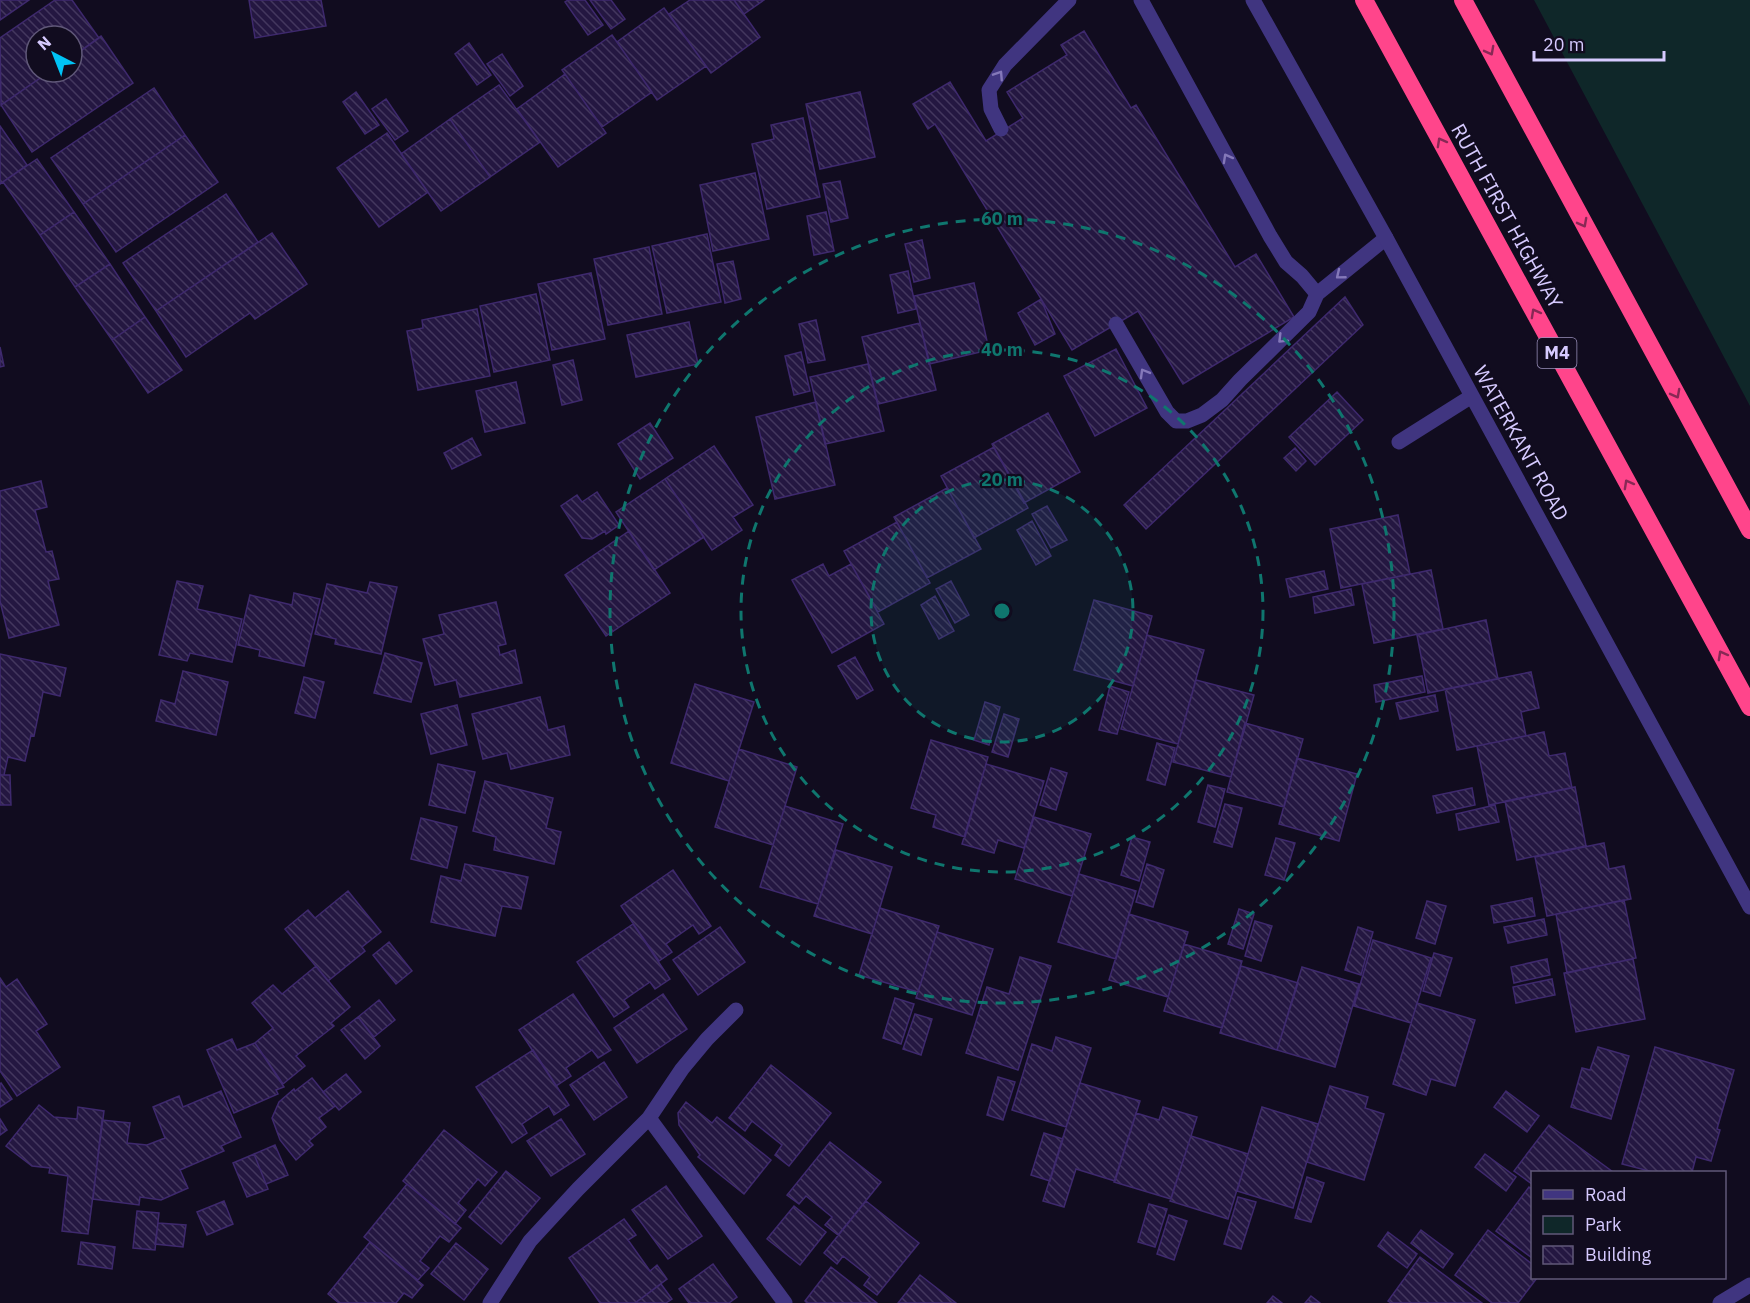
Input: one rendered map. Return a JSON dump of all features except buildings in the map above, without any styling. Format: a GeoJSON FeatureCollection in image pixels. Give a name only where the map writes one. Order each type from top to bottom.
{"type":"FeatureCollection","features":[{"type":"Feature","properties":{"kind":"highway","name":"RUTH FIRST HIGHWAY"},"geometry":{"type":"LineString","coordinates":[[1364,0],[1750,707]]}},
{"type":"Feature","properties":{"kind":"highway"},"geometry":{"type":"LineString","coordinates":[[1462,0],[1750,530]]}},
{"type":"Feature","properties":{"kind":"street"},"geometry":{"type":"LineString","coordinates":[[1001,129],[991,109],[989,90],[1005,65],[1070,0]]}},
{"type":"Feature","properties":{"kind":"street"},"geometry":{"type":"LineString","coordinates":[[1141,0],[1270,236],[1286,262],[1317,294]]}},
{"type":"Feature","properties":{"kind":"street","name":"WATERKANT ROAD"},"geometry":{"type":"LineString","coordinates":[[1253,0],[1386,238],[1750,907]]}},
{"type":"Feature","properties":{"kind":"street"},"geometry":{"type":"LineString","coordinates":[[1116,324],[1167,412],[1176,421],[1187,421],[1202,415],[1222,400],[1309,312],[1317,294],[1386,238]]}},
{"type":"Feature","properties":{"kind":"street"},"geometry":{"type":"LineString","coordinates":[[1399,442],[1472,396]]}},
{"type":"Feature","properties":{"kind":"street"},"geometry":{"type":"LineString","coordinates":[[490,1303],[530,1241],[649,1118],[682,1069],[707,1039],[736,1010]]}},
{"type":"Feature","properties":{"kind":"street"},"geometry":{"type":"LineString","coordinates":[[649,1118],[785,1303]]}},
{"type":"Feature","properties":{"kind":"street"},"geometry":{"type":"LineString","coordinates":[[1720,1303],[1750,1285]]}},
{"type":"Feature","properties":{"kind":"green space"},"geometry":{"type":"Polygon","coordinates":[[[1534,0],[1750,0],[1750,406],[1534,0]]]}}]}
